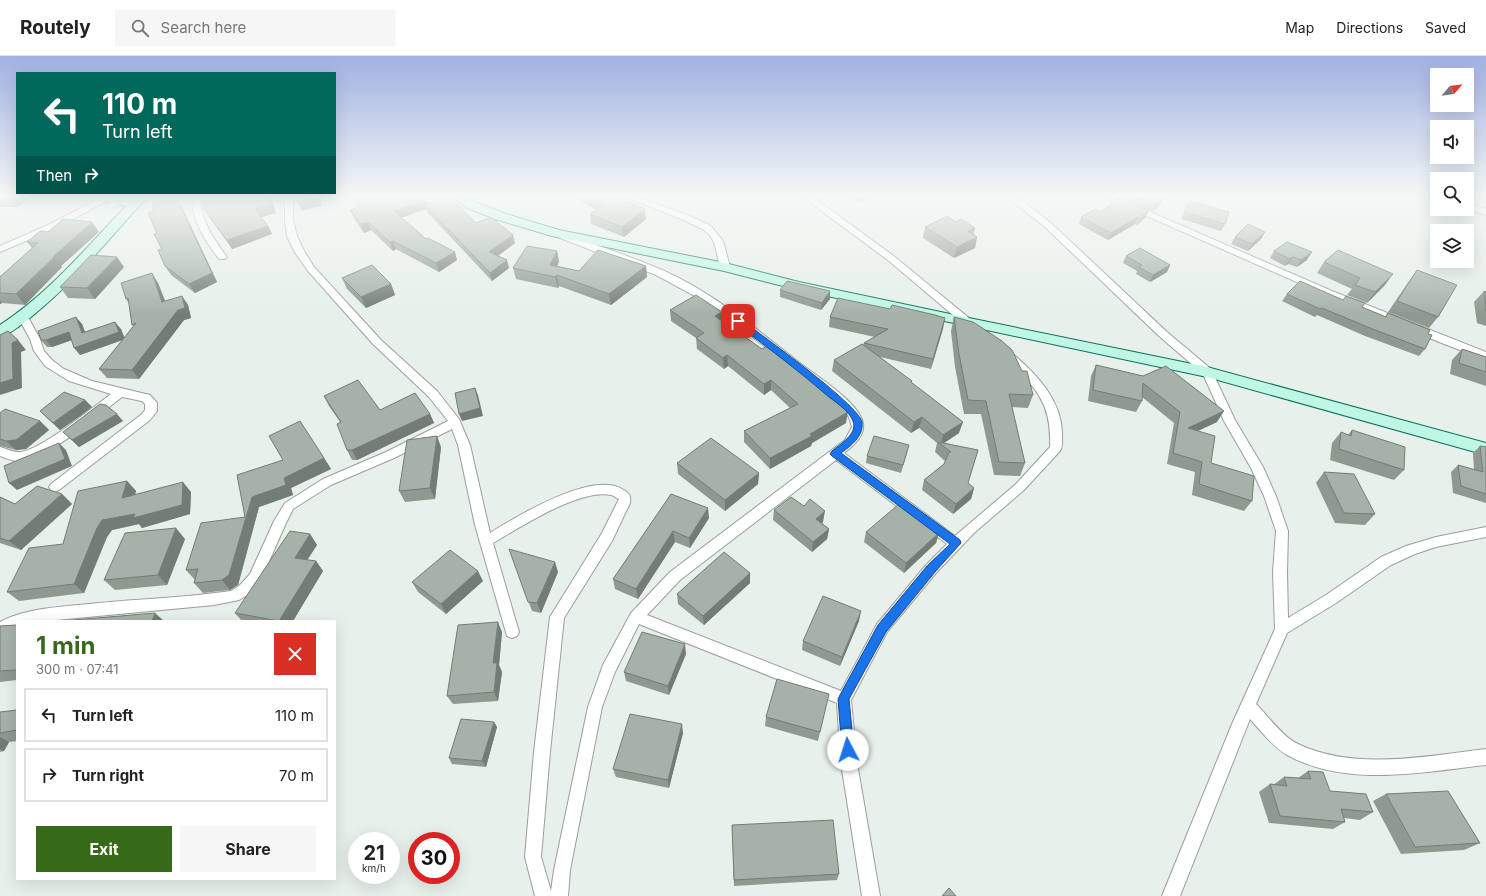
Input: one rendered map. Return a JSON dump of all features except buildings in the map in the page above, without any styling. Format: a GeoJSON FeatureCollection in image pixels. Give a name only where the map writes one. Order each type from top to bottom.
{"type":"FeatureCollection","features":[{"type":"Feature","properties":{"kind":"main road"},"geometry":{"type":"LineString","coordinates":[[0,332],[23,317],[57,286],[95,236]]}},
{"type":"Feature","properties":{"kind":"main road"},"geometry":{"type":"LineString","coordinates":[[573,236],[725,267],[799,286],[969,323],[1207,372],[1486,449]]}},
{"type":"Feature","properties":{"kind":"street"},"geometry":{"type":"LineString","coordinates":[[0,249],[30,236]]}},
{"type":"Feature","properties":{"kind":"street"},"geometry":{"type":"LineString","coordinates":[[209,236],[222,257]]}},
{"type":"Feature","properties":{"kind":"street"},"geometry":{"type":"LineString","coordinates":[[292,236],[299,251],[311,269],[377,342],[433,394],[455,422],[464,445],[486,541],[512,632]]}},
{"type":"Feature","properties":{"kind":"street"},"geometry":{"type":"LineString","coordinates":[[558,896],[594,707],[608,670],[636,618],[675,576],[849,443],[857,432],[857,421],[848,408],[822,386],[725,312],[673,279],[565,236]]}},
{"type":"Feature","properties":{"kind":"street"},"geometry":{"type":"LineString","coordinates":[[715,236],[721,246],[725,267]]}},
{"type":"Feature","properties":{"kind":"street"},"geometry":{"type":"LineString","coordinates":[[861,236],[892,259],[996,344],[1026,372],[1042,390],[1052,409],[1056,427],[1056,448],[1020,486],[956,543],[931,569],[882,628],[844,699],[849,763],[871,896]]}},
{"type":"Feature","properties":{"kind":"street"},"geometry":{"type":"LineString","coordinates":[[1060,236],[1152,323],[1207,372],[1230,421],[1257,467],[1270,496],[1282,531],[1280,572],[1282,629],[1200,820],[1171,896]]}},
{"type":"Feature","properties":{"kind":"street"},"geometry":{"type":"LineString","coordinates":[[1198,236],[1343,299],[1486,356]]}},
{"type":"Feature","properties":{"kind":"street"},"geometry":{"type":"LineString","coordinates":[[23,317],[40,353],[52,366],[64,374],[87,383],[146,398],[152,403],[151,411],[146,417],[55,487]]}},
{"type":"Feature","properties":{"kind":"street"},"geometry":{"type":"LineString","coordinates":[[0,451],[13,457],[33,453],[121,392]]}},
{"type":"Feature","properties":{"kind":"street"},"geometry":{"type":"LineString","coordinates":[[20,620],[70,612],[234,596],[244,590],[255,578],[280,521],[289,506],[328,482],[390,455],[455,422]]}},
{"type":"Feature","properties":{"kind":"street"},"geometry":{"type":"LineString","coordinates":[[835,454],[956,543]]}},
{"type":"Feature","properties":{"kind":"street"},"geometry":{"type":"LineString","coordinates":[[486,541],[547,507],[582,493],[607,488],[621,492],[625,497],[624,503],[607,537],[557,617],[533,857],[544,896]]}},
{"type":"Feature","properties":{"kind":"street"},"geometry":{"type":"LineString","coordinates":[[1282,629],[1331,599],[1386,561],[1411,550],[1436,542],[1486,532]]}},
{"type":"Feature","properties":{"kind":"street"},"geometry":{"type":"LineString","coordinates":[[636,618],[844,699]]}},
{"type":"Feature","properties":{"kind":"street"},"geometry":{"type":"LineString","coordinates":[[0,629],[6,624],[16,621]]}},
{"type":"Feature","properties":{"kind":"street"},"geometry":{"type":"LineString","coordinates":[[1248,706],[1274,734],[1292,749],[1315,758],[1346,765],[1390,768],[1486,757]]}},
{"type":"Feature","properties":{"kind":"route"},"geometry":{"type":"LineString","coordinates":[[738,321],[848,408],[857,421],[857,432],[849,443],[835,454],[956,543],[931,569],[882,628],[844,699],[848,750]]}}]}
